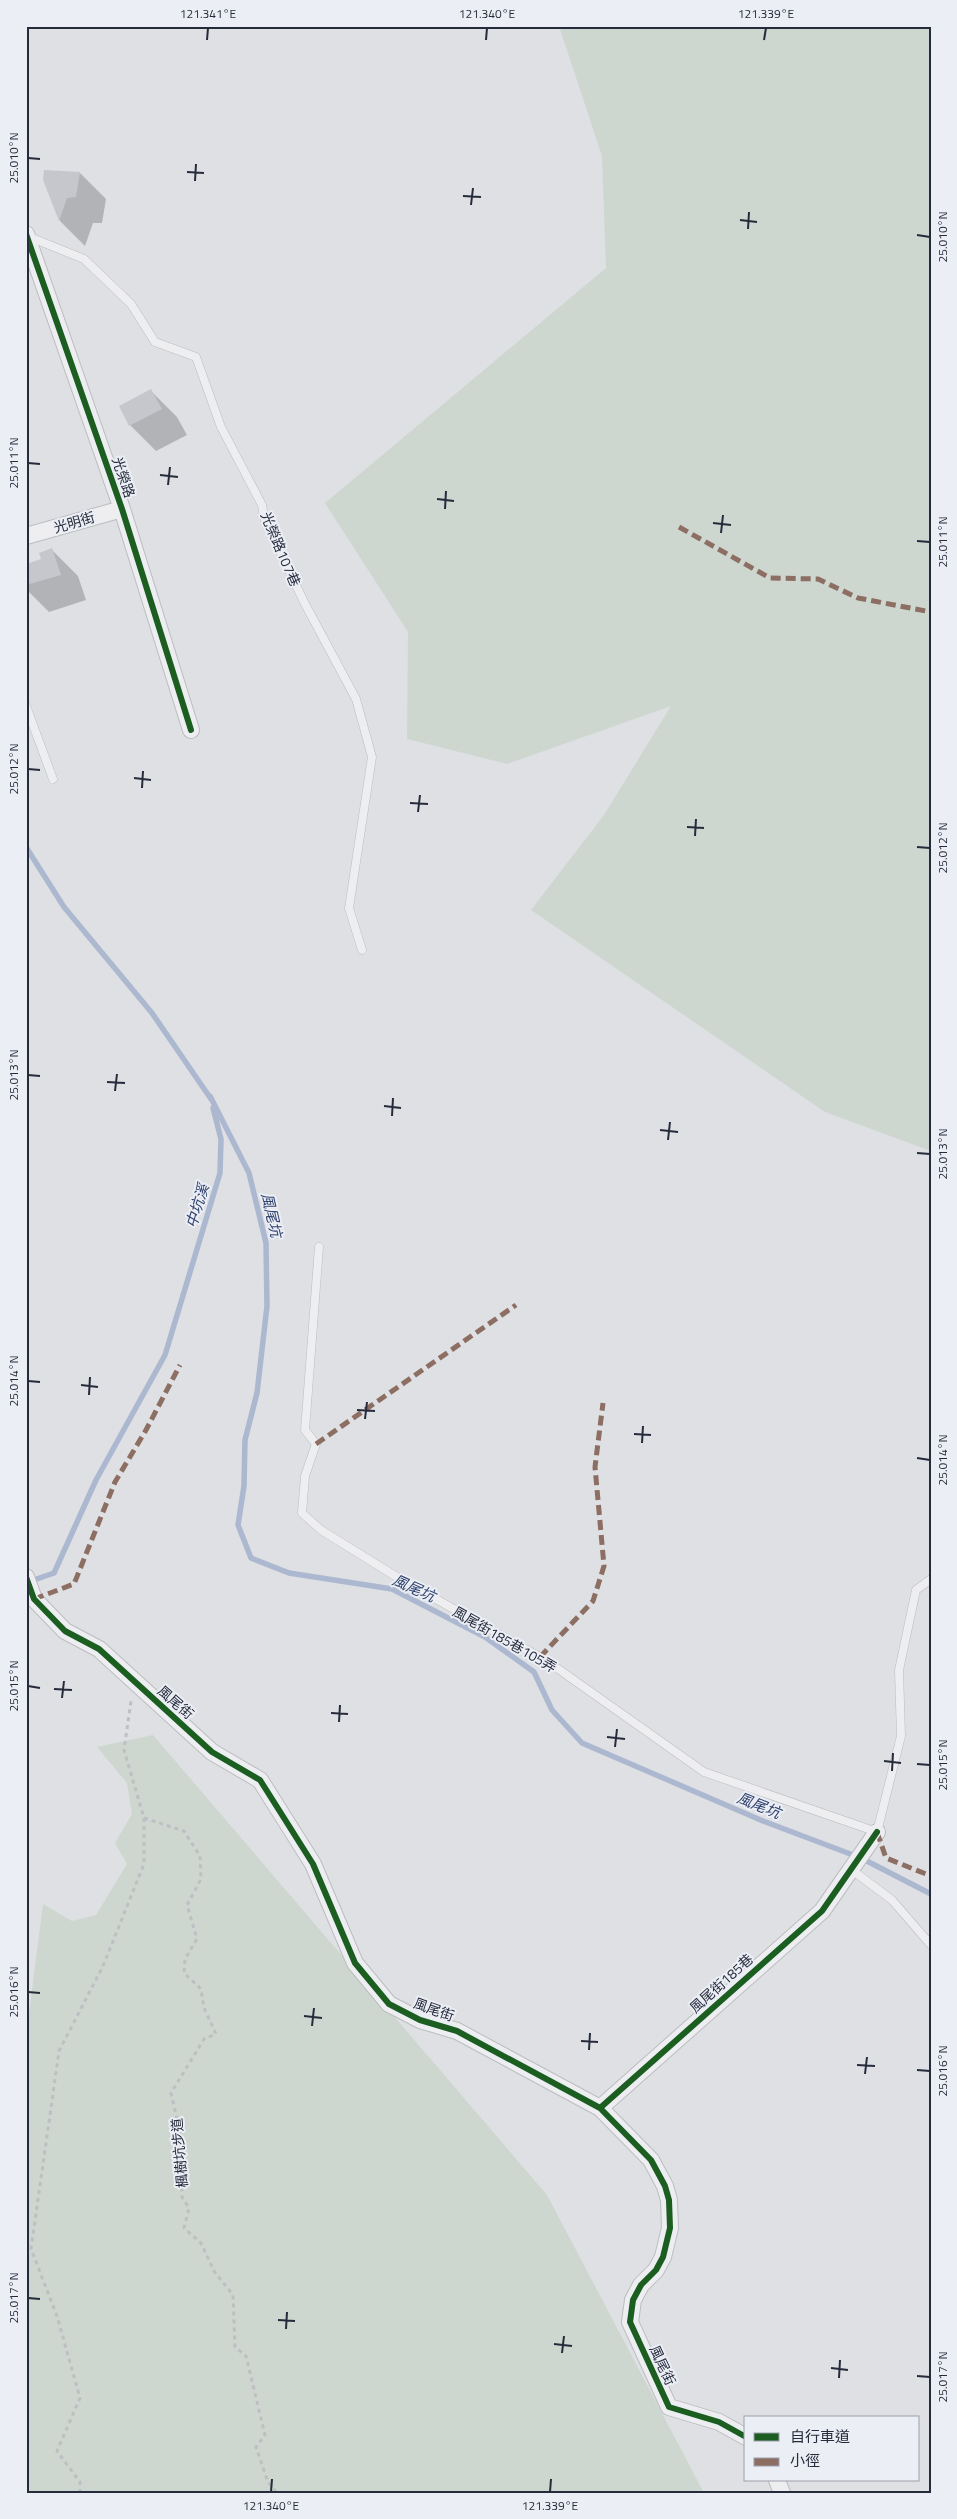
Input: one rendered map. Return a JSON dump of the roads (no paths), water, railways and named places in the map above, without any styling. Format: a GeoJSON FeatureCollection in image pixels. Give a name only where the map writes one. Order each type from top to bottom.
{"type":"FeatureCollection","features":[{"type":"Feature","properties":{"kind":"street","name":"光榮路"},"geometry":{"type":"LineString","coordinates":[[27,235],[122,509],[191,730]]}},
{"type":"Feature","properties":{"kind":"street","name":"光明街"},"geometry":{"type":"LineString","coordinates":[[26,536],[122,509]]}},
{"type":"Feature","properties":{"kind":"street","name":"風尾街"},"geometry":{"type":"LineString","coordinates":[[26,1577],[30,1600],[65,1631],[98,1649],[212,1752],[260,1780],[313,1864],[355,1963],[389,2004],[420,2020],[457,2031],[600,2108],[651,2160],[659,2173],[669,2200],[670,2228],[668,2243],[656,2270],[641,2285],[633,2300],[630,2322],[669,2407],[719,2422],[744,2435]]}},
{"type":"Feature","properties":{"kind":"street","name":"風尾街185巷"},"geometry":{"type":"LineString","coordinates":[[600,2108],[822,1911],[877,1832]]}},
{"type":"Feature","properties":{"kind":"lane","name":"光榮路107巷"},"geometry":{"type":"LineString","coordinates":[[27,235],[84,259],[131,304],[155,342],[196,357],[221,427],[262,505],[264,517],[304,602],[356,699],[372,757],[350,908],[362,950]]}},
{"type":"Feature","properties":{"kind":"lane"},"geometry":{"type":"LineString","coordinates":[[26,706],[53,779]]}},
{"type":"Feature","properties":{"kind":"lane","name":"風尾街185巷105弄"},"geometry":{"type":"LineString","coordinates":[[319,1247],[306,1430],[316,1444],[305,1476],[302,1513],[321,1530],[392,1574],[547,1661],[704,1772],[877,1832]]}},
{"type":"Feature","properties":{"kind":"lane"},"geometry":{"type":"LineString","coordinates":[[877,1832],[901,1736],[899,1670],[916,1590],[931,1579]]}},
{"type":"Feature","properties":{"kind":"lane"},"geometry":{"type":"LineString","coordinates":[[852,1870],[892,1900],[931,1945]]}},
{"type":"Feature","properties":{"kind":"waterway","name":"中坑溪"},"geometry":{"type":"LineString","coordinates":[[26,847],[64,907],[152,1013],[211,1099]]}},
{"type":"Feature","properties":{"kind":"waterway","name":"風尾坑"},"geometry":{"type":"LineString","coordinates":[[210,1096],[249,1173],[266,1243],[267,1306],[257,1393],[245,1440],[244,1486],[238,1525],[251,1558],[289,1573],[392,1589],[485,1637],[534,1672],[552,1710],[582,1743],[763,1821],[861,1858],[931,1894]]}},
{"type":"Feature","properties":{"kind":"waterway","name":"中坑溪"},"geometry":{"type":"LineString","coordinates":[[28,1582],[54,1573],[96,1480],[165,1355],[220,1173],[221,1139],[213,1108]]}}]}
